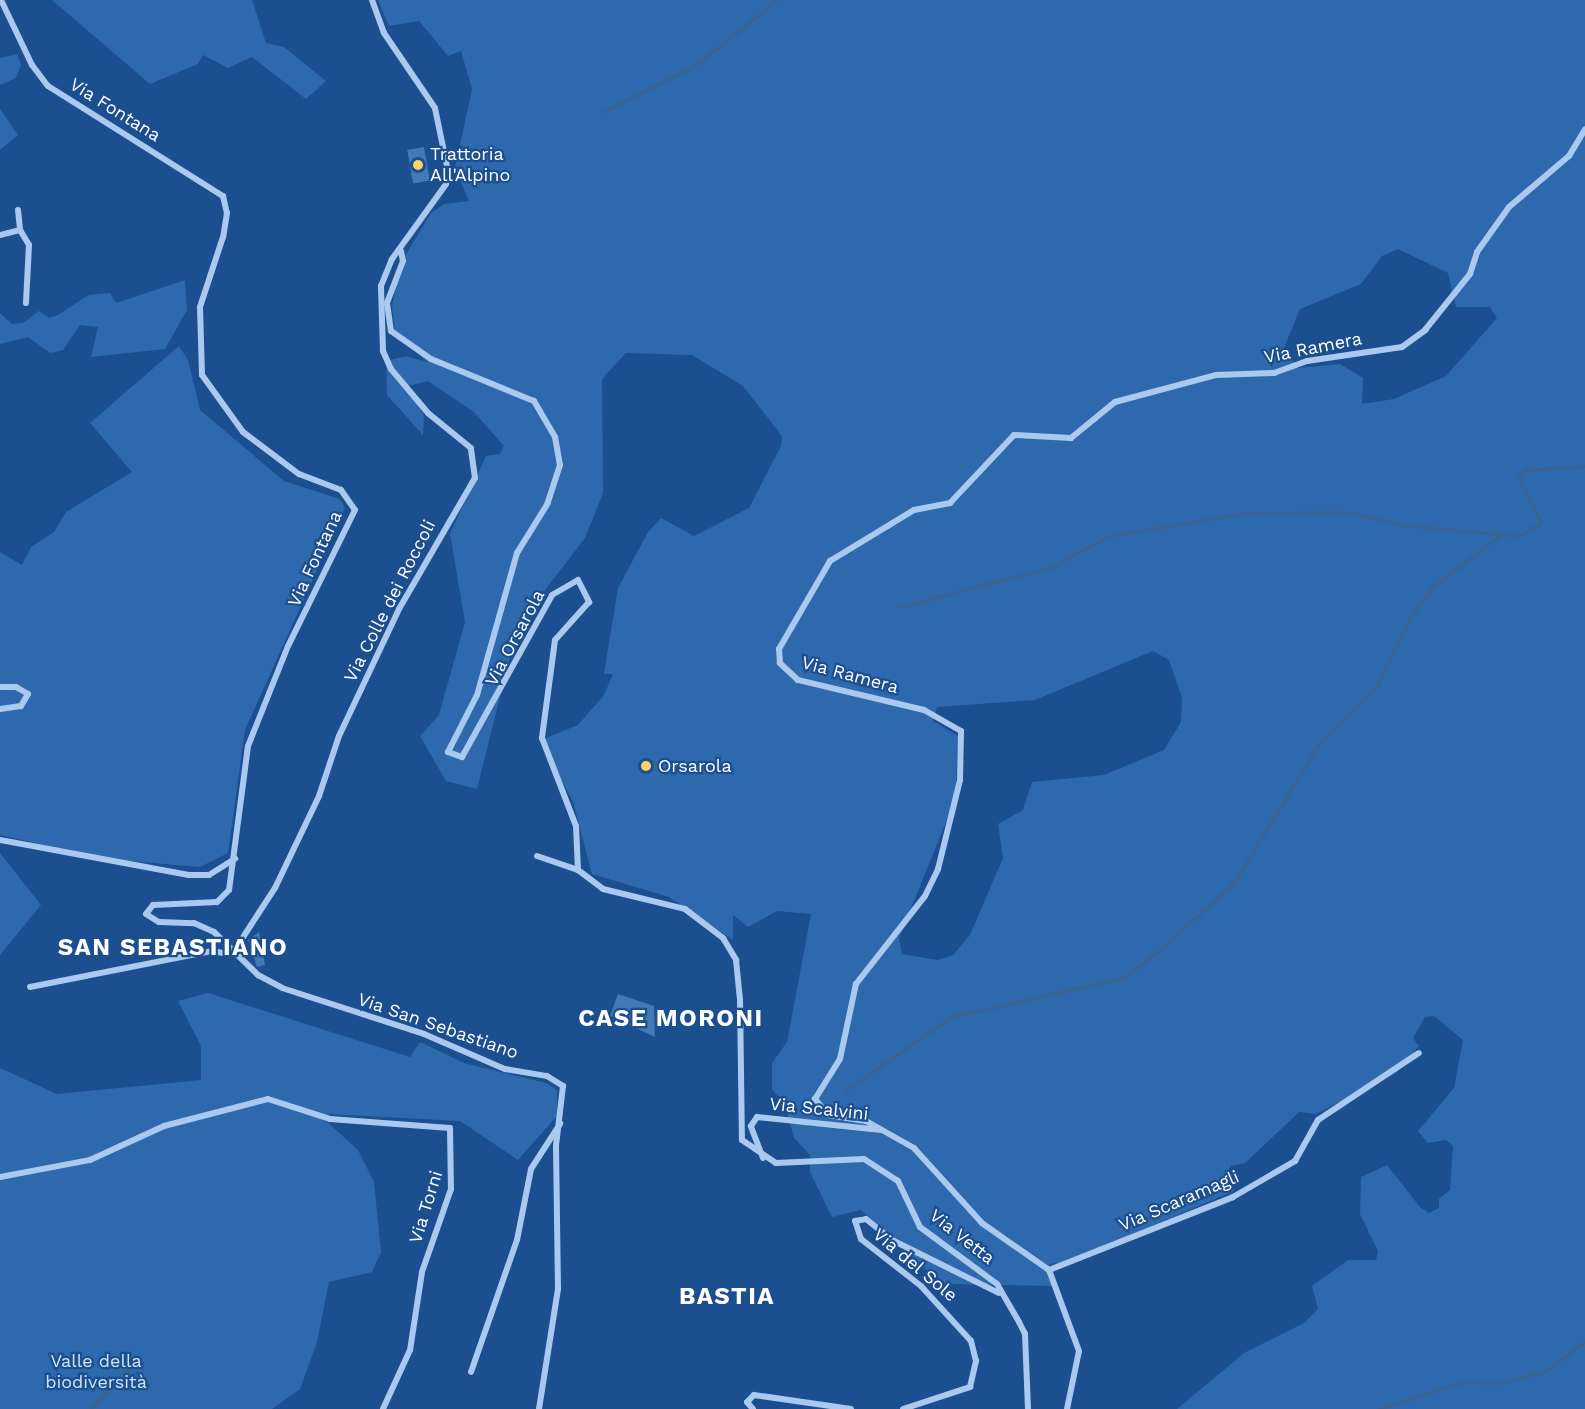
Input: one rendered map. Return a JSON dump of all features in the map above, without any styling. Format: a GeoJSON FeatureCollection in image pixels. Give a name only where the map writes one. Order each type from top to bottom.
{"type":"FeatureCollection","features":[{"type":"Feature","properties":{"kind":"street","name":"Via Fontana"},"geometry":{"type":"LineString","coordinates":[[1,0],[32,65],[48,86],[223,196],[227,213],[223,237],[200,307],[202,375],[243,432],[299,474],[341,490],[355,510],[288,646],[248,746],[234,877]]}},
{"type":"Feature","properties":{"kind":"street","name":"Via Colle dei Roccoli"},"geometry":{"type":"LineString","coordinates":[[236,948],[275,888],[319,796],[339,736],[399,609],[475,478],[471,448],[428,413],[387,363],[379,332],[381,286],[401,251],[446,184],[448,171],[435,108],[384,33],[372,0]]}},
{"type":"Feature","properties":{"kind":"street","name":"Via Ramera"},"geometry":{"type":"LineString","coordinates":[[881,1130],[866,1121],[828,1115],[817,1105],[815,1093],[840,1059],[856,984],[925,896],[938,869],[960,780],[961,731],[924,710],[788,674],[778,649],[830,561],[914,510],[950,502],[1014,435],[1071,438],[1115,402],[1216,375],[1274,374],[1307,361],[1402,347],[1425,330],[1470,274],[1478,252],[1509,207],[1569,156],[1585,129]]}},
{"type":"Feature","properties":{"kind":"street"},"geometry":{"type":"LineString","coordinates":[[18,210],[20,230],[29,245],[26,303]]}},
{"type":"Feature","properties":{"kind":"street"},"geometry":{"type":"LineString","coordinates":[[0,235],[20,230]]}},
{"type":"Feature","properties":{"kind":"street","name":"Via Orsarola"},"geometry":{"type":"LineString","coordinates":[[401,251],[403,261],[387,303],[391,331],[421,354],[534,401],[555,437],[560,465],[548,503],[517,553],[477,695],[448,752],[462,757],[552,595],[578,580],[589,602],[555,640],[542,738],[576,826],[578,870]]}},
{"type":"Feature","properties":{"kind":"street"},"geometry":{"type":"LineString","coordinates":[[0,687],[24,689],[28,701],[0,709]]}},
{"type":"Feature","properties":{"kind":"street"},"geometry":{"type":"LineString","coordinates":[[0,840],[189,875],[208,874],[235,859]]}},
{"type":"Feature","properties":{"kind":"street"},"geometry":{"type":"LineString","coordinates":[[537,856],[578,870],[603,889],[685,909],[730,948],[740,1000],[742,1140],[763,1159]]}},
{"type":"Feature","properties":{"kind":"street","name":"Via San Sebastiano"},"geometry":{"type":"LineString","coordinates":[[234,877],[217,902],[153,905],[146,914],[159,921],[194,923],[236,948],[258,975],[282,988],[424,1034],[504,1069],[547,1076],[563,1086],[560,1124],[558,1289],[539,1409]]}},
{"type":"Feature","properties":{"kind":"street"},"geometry":{"type":"LineString","coordinates":[[30,987],[212,951],[229,954],[236,948]]}},
{"type":"Feature","properties":{"kind":"street","name":"Via Scaramagli"},"geometry":{"type":"LineString","coordinates":[[1049,1270],[1244,1191],[1294,1161],[1318,1120],[1419,1053]]}},
{"type":"Feature","properties":{"kind":"street","name":"Via Torni"},"geometry":{"type":"LineString","coordinates":[[0,1177],[90,1160],[164,1126],[268,1099],[330,1119],[440,1124],[453,1134],[451,1189],[422,1272],[410,1350],[383,1409]]}},
{"type":"Feature","properties":{"kind":"street","name":"Via Scalvini"},"geometry":{"type":"LineString","coordinates":[[763,1159],[751,1126],[757,1117],[881,1130],[914,1148],[982,1223],[1049,1270]]}},
{"type":"Feature","properties":{"kind":"street"},"geometry":{"type":"LineString","coordinates":[[471,1372],[515,1244],[531,1169],[560,1124]]}},
{"type":"Feature","properties":{"kind":"street","name":"Via Vetta"},"geometry":{"type":"LineString","coordinates":[[763,1159],[776,1163],[875,1162],[904,1190],[920,1227],[997,1284],[999,1293],[1025,1334],[1028,1409]]}},
{"type":"Feature","properties":{"kind":"street","name":"Via del Sole"},"geometry":{"type":"LineString","coordinates":[[903,1409],[970,1387],[976,1361],[971,1341],[921,1286],[861,1239],[855,1221],[866,1219],[892,1240],[999,1293]]}},
{"type":"Feature","properties":{"kind":"street"},"geometry":{"type":"LineString","coordinates":[[1049,1270],[1079,1351],[1067,1409]]}},
{"type":"Feature","properties":{"kind":"street"},"geometry":{"type":"LineString","coordinates":[[753,1409],[747,1402],[754,1395],[851,1409]]}},
{"type":"Feature","properties":{"kind":"green space"},"geometry":{"type":"Polygon","coordinates":[[[52,0],[252,0],[266,43],[284,47],[326,81],[306,99],[252,57],[228,68],[203,55],[198,64],[150,84],[52,0]]]}},
{"type":"Feature","properties":{"kind":"green space"},"geometry":{"type":"Polygon","coordinates":[[[378,0],[1585,0],[1585,1409],[1177,1409],[1244,1353],[1304,1323],[1318,1309],[1312,1286],[1348,1260],[1376,1260],[1378,1251],[1360,1214],[1361,1177],[1387,1165],[1420,1207],[1429,1213],[1439,1208],[1439,1199],[1450,1190],[1453,1146],[1446,1140],[1428,1143],[1418,1131],[1454,1088],[1463,1040],[1434,1016],[1425,1017],[1413,1038],[1419,1046],[1396,1073],[1316,1114],[1299,1112],[1245,1163],[1231,1166],[1226,1174],[1234,1191],[1067,1262],[1049,1264],[1055,1286],[942,1284],[861,1210],[832,1217],[810,1172],[810,1155],[794,1138],[785,1104],[772,1089],[772,1063],[787,1042],[811,914],[777,911],[748,927],[733,915],[733,940],[669,897],[592,874],[573,801],[542,746],[546,738],[578,725],[604,695],[613,674],[604,674],[618,588],[648,532],[661,518],[694,536],[749,508],[781,446],[782,436],[743,386],[692,355],[626,353],[602,379],[603,493],[585,538],[542,594],[510,657],[477,789],[446,781],[420,736],[439,715],[465,622],[450,534],[486,456],[500,454],[504,446],[474,412],[428,381],[408,386],[424,416],[423,435],[387,395],[386,361],[406,356],[427,362],[395,332],[392,306],[402,261],[431,213],[444,204],[469,201],[455,168],[472,89],[461,51],[448,56],[419,21],[389,26],[378,0]],[[1398,249],[1382,256],[1361,284],[1300,309],[1284,348],[1298,368],[1340,364],[1363,378],[1362,404],[1394,399],[1446,376],[1497,318],[1490,307],[1456,307],[1448,273],[1398,249]],[[1153,651],[1035,700],[937,707],[933,721],[958,736],[956,784],[950,812],[899,938],[902,954],[938,960],[953,955],[970,935],[1003,858],[998,824],[1023,810],[1032,782],[1104,775],[1164,750],[1181,722],[1182,698],[1169,660],[1153,651]]]}},
{"type":"Feature","properties":{"kind":"green space"},"geometry":{"type":"Polygon","coordinates":[[[17,54],[21,65],[16,78],[0,85],[0,58],[17,54]]]}},
{"type":"Feature","properties":{"kind":"green space"},"geometry":{"type":"Polygon","coordinates":[[[0,109],[18,135],[0,150],[0,109]]]}},
{"type":"Feature","properties":{"kind":"green space"},"geometry":{"type":"Polygon","coordinates":[[[185,280],[187,310],[165,349],[91,357],[98,327],[80,325],[63,350],[50,353],[28,337],[0,344],[0,313],[12,324],[23,323],[39,311],[49,318],[58,315],[88,295],[110,293],[116,303],[185,280]]]}},
{"type":"Feature","properties":{"kind":"green space"},"geometry":{"type":"Polygon","coordinates":[[[179,346],[188,360],[200,410],[284,481],[340,499],[345,508],[245,730],[228,853],[200,867],[106,859],[0,835],[0,552],[22,565],[31,547],[54,532],[66,512],[132,472],[90,423],[179,346]]]}},
{"type":"Feature","properties":{"kind":"green space"},"geometry":{"type":"Polygon","coordinates":[[[0,853],[41,905],[0,955],[0,853]]]}},
{"type":"Feature","properties":{"kind":"green space","name":"Valle della biodiversità"},"geometry":{"type":"Polygon","coordinates":[[[208,993],[410,1057],[420,1042],[464,1063],[546,1083],[557,1090],[557,1116],[518,1160],[460,1121],[327,1114],[325,1120],[358,1150],[374,1182],[381,1252],[372,1272],[329,1282],[317,1342],[300,1389],[272,1409],[0,1409],[0,1068],[57,1094],[201,1080],[201,1046],[178,1001],[208,993]]]}},
{"type":"Feature","properties":{"kind":"building","name":"Trattoria All'Alpino"},"geometry":{"type":"Polygon","coordinates":[[[424,147],[430,180],[413,183],[407,150],[424,147]]]}},
{"type":"Feature","properties":{"kind":"building","name":"SAN SEBASTIANO"},"geometry":{"type":"Polygon","coordinates":[[[259,932],[265,965],[257,967],[248,940],[259,932]]]}},
{"type":"Feature","properties":{"kind":"building","name":"CASE MORONI"},"geometry":{"type":"Polygon","coordinates":[[[618,994],[654,1006],[655,1037],[610,1016],[618,994]]]}},
{"type":"Feature","properties":{"kind":"waterway"},"geometry":{"type":"LineString","coordinates":[[603,112],[699,63],[777,0]]}},
{"type":"Feature","properties":{"kind":"waterway"},"geometry":{"type":"LineString","coordinates":[[899,607],[1050,568],[1109,536],[1245,513],[1345,512],[1410,526],[1519,536],[1541,522],[1518,478],[1526,470],[1585,466]]}},
{"type":"Feature","properties":{"kind":"waterway"},"geometry":{"type":"LineString","coordinates":[[845,1091],[951,1017],[1123,978],[1156,953],[1234,883],[1319,744],[1377,686],[1411,616],[1434,586],[1498,537]]}},
{"type":"Feature","properties":{"kind":"waterway"},"geometry":{"type":"LineString","coordinates":[[1379,1409],[1463,1382],[1499,1383],[1546,1371],[1585,1341]]}},
{"type":"Feature","properties":{"kind":"waterway"},"geometry":{"type":"LineString","coordinates":[[91,1409],[139,1359]]}},
{"type":"Feature","properties":{"kind":"place","name":"Trattoria All'Alpino"},"geometry":{"type":"Point","coordinates":[418,165]}},
{"type":"Feature","properties":{"kind":"place","name":"Orsarola"},"geometry":{"type":"Point","coordinates":[646,766]}},
{"type":"Feature","properties":{"kind":"district","name":"SAN SEBASTIANO"},"geometry":{"type":"Point","coordinates":[173,948]}},
{"type":"Feature","properties":{"kind":"district","name":"CASE MORONI"},"geometry":{"type":"Point","coordinates":[671,1019]}},
{"type":"Feature","properties":{"kind":"district","name":"BASTIA"},"geometry":{"type":"Point","coordinates":[727,1297]}}]}
